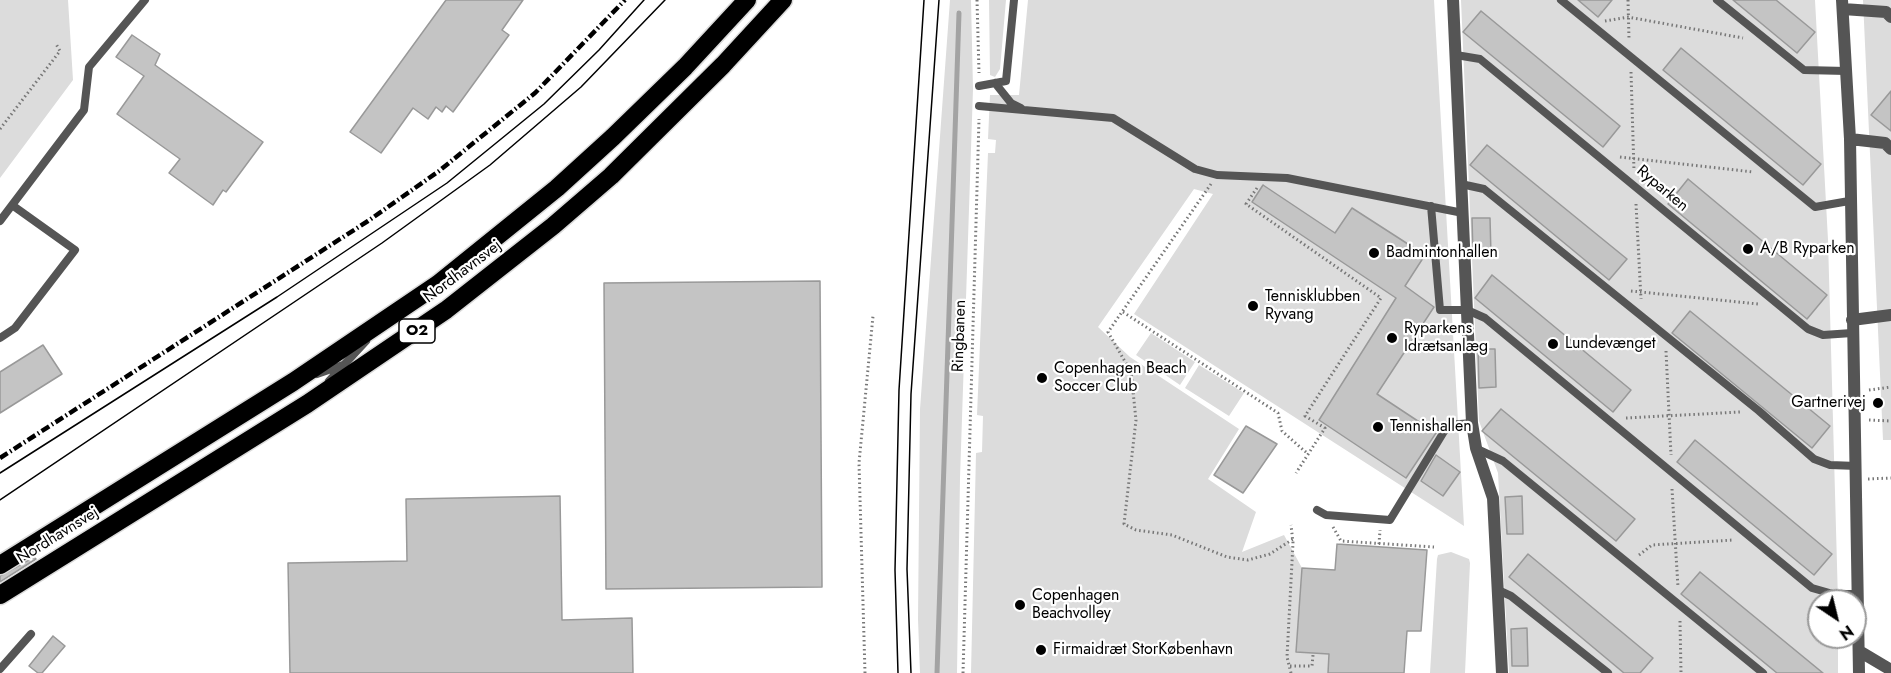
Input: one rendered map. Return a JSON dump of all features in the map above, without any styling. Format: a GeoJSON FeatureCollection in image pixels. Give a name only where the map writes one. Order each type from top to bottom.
{"type":"FeatureCollection","features":[{"type":"Feature","properties":{"kind":"highway","name":"Nordhavnsvej"},"geometry":{"type":"LineString","coordinates":[[0,565],[293,382],[381,325],[438,284],[557,188],[685,67],[747,0]]}},
{"type":"Feature","properties":{"kind":"highway","name":"Nordhavnsvej"},"geometry":{"type":"LineString","coordinates":[[0,595],[395,347],[507,263],[611,176],[723,65],[783,0]]}},
{"type":"Feature","properties":{"kind":"street"},"geometry":{"type":"LineString","coordinates":[[1453,0],[1472,423],[1476,448],[1494,498],[1502,673]]}},
{"type":"Feature","properties":{"kind":"street"},"geometry":{"type":"LineString","coordinates":[[1859,589],[1858,479],[1849,201],[1850,139],[1843,4],[1886,12],[1891,17]]}},
{"type":"Feature","properties":{"kind":"street"},"geometry":{"type":"LineString","coordinates":[[1850,139],[1885,143],[1891,149]]}},
{"type":"Feature","properties":{"kind":"street"},"geometry":{"type":"LineString","coordinates":[[1852,320],[1891,315]]}},
{"type":"Feature","properties":{"kind":"street"},"geometry":{"type":"LineString","coordinates":[[1859,651],[1891,670]]}},
{"type":"Feature","properties":{"kind":"street"},"geometry":{"type":"LineString","coordinates":[[1859,651],[1859,673]]}},
{"type":"Feature","properties":{"kind":"lane"},"geometry":{"type":"LineString","coordinates":[[0,221],[84,110],[89,67],[145,0]]}},
{"type":"Feature","properties":{"kind":"lane"},"geometry":{"type":"LineString","coordinates":[[980,86],[1006,81],[1014,0]]}},
{"type":"Feature","properties":{"kind":"lane"},"geometry":{"type":"LineString","coordinates":[[1561,0],[1815,207],[1849,201]]}},
{"type":"Feature","properties":{"kind":"lane"},"geometry":{"type":"LineString","coordinates":[[1717,0],[1804,70],[1846,70]]}},
{"type":"Feature","properties":{"kind":"lane","name":"Ryparken"},"geometry":{"type":"LineString","coordinates":[[1456,55],[1480,59],[1808,329],[1823,335],[1852,333]]}},
{"type":"Feature","properties":{"kind":"lane"},"geometry":{"type":"LineString","coordinates":[[995,83],[1011,103],[1025,110]]}},
{"type":"Feature","properties":{"kind":"lane"},"geometry":{"type":"LineString","coordinates":[[979,106],[1113,118],[1195,169],[1217,175],[1287,178],[1463,213]]}},
{"type":"Feature","properties":{"kind":"lane"},"geometry":{"type":"LineString","coordinates":[[1461,184],[1484,189],[1759,411],[1814,459],[1830,465],[1857,466]]}},
{"type":"Feature","properties":{"kind":"lane"},"geometry":{"type":"LineString","coordinates":[[0,338],[15,328],[75,250],[12,205]]}},
{"type":"Feature","properties":{"kind":"lane"},"geometry":{"type":"LineString","coordinates":[[1431,206],[1440,310],[1467,310],[1485,318],[1750,539],[1816,589]]}},
{"type":"Feature","properties":{"kind":"lane"},"geometry":{"type":"LineString","coordinates":[[307,404],[381,325]]}},
{"type":"Feature","properties":{"kind":"lane"},"geometry":{"type":"LineString","coordinates":[[293,382],[395,347]]}},
{"type":"Feature","properties":{"kind":"lane"},"geometry":{"type":"LineString","coordinates":[[1317,510],[1326,515],[1390,520],[1448,425],[1472,423]]}},
{"type":"Feature","properties":{"kind":"lane"},"geometry":{"type":"LineString","coordinates":[[1476,448],[1503,461],[1763,673]]}},
{"type":"Feature","properties":{"kind":"lane"},"geometry":{"type":"LineString","coordinates":[[1498,590],[1511,596],[1608,673]]}},
{"type":"Feature","properties":{"kind":"lane"},"geometry":{"type":"LineString","coordinates":[[0,669],[31,634]]}},
{"type":"Feature","properties":{"kind":"path"},"geometry":{"type":"LineString","coordinates":[[977,0],[980,86]]}},
{"type":"Feature","properties":{"kind":"path"},"geometry":{"type":"LineString","coordinates":[[1628,0],[1641,293],[1640,316]]}},
{"type":"Feature","properties":{"kind":"path"},"geometry":{"type":"LineString","coordinates":[[1590,24],[1628,17],[1771,44]]}},
{"type":"Feature","properties":{"kind":"path"},"geometry":{"type":"LineString","coordinates":[[0,129],[60,51],[56,44]]}},
{"type":"Feature","properties":{"kind":"path","name":"Ringbanen"},"geometry":{"type":"LineString","coordinates":[[963,673],[979,106]]}},
{"type":"Feature","properties":{"kind":"path"},"geometry":{"type":"LineString","coordinates":[[1593,151],[1634,160],[1776,175]]}},
{"type":"Feature","properties":{"kind":"path"},"geometry":{"type":"LineString","coordinates":[[1217,175],[1108,332],[1131,372],[1136,420],[1124,524],[1136,530],[1172,536],[1227,557],[1248,560],[1270,554],[1293,539]]}},
{"type":"Feature","properties":{"kind":"path"},"geometry":{"type":"LineString","coordinates":[[1264,178],[1246,204],[1381,298],[1305,416],[1325,428],[1296,473]]}},
{"type":"Feature","properties":{"kind":"path"},"geometry":{"type":"LineString","coordinates":[[1605,286],[1641,293],[1778,306]]}},
{"type":"Feature","properties":{"kind":"path"},"geometry":{"type":"LineString","coordinates":[[1123,312],[1278,413],[1282,431],[1308,454]]}},
{"type":"Feature","properties":{"kind":"path"},"geometry":{"type":"LineString","coordinates":[[865,673],[859,463],[873,316]]}},
{"type":"Feature","properties":{"kind":"path"},"geometry":{"type":"LineString","coordinates":[[1665,336],[1681,673]]}},
{"type":"Feature","properties":{"kind":"path"},"geometry":{"type":"LineString","coordinates":[[1855,391],[1891,387]]}},
{"type":"Feature","properties":{"kind":"path"},"geometry":{"type":"LineString","coordinates":[[1606,419],[1759,411]]}},
{"type":"Feature","properties":{"kind":"path"},"geometry":{"type":"LineString","coordinates":[[1856,419],[1891,421]]}},
{"type":"Feature","properties":{"kind":"path"},"geometry":{"type":"LineString","coordinates":[[1858,479],[1891,478]]}},
{"type":"Feature","properties":{"kind":"path"},"geometry":{"type":"LineString","coordinates":[[1326,515],[1341,541],[1434,547]]}},
{"type":"Feature","properties":{"kind":"path"},"geometry":{"type":"LineString","coordinates":[[1291,525],[1293,539],[1287,657],[1291,673]]}},
{"type":"Feature","properties":{"kind":"path"},"geometry":{"type":"LineString","coordinates":[[1629,563],[1652,545],[1750,539]]}},
{"type":"Feature","properties":{"kind":"path"},"geometry":{"type":"LineString","coordinates":[[1290,666],[1312,666],[1312,655]]}},
{"type":"Feature","properties":{"kind":"shaded area"},"geometry":{"type":"Polygon","coordinates":[[[0,0],[68,0],[73,80],[0,178],[0,0]]]}},
{"type":"Feature","properties":{"kind":"shaded area"},"geometry":{"type":"Polygon","coordinates":[[[950,0],[971,0],[973,89],[960,478],[957,673],[920,673],[918,619],[920,409],[950,0]]]}},
{"type":"Feature","properties":{"kind":"shaded area"},"geometry":{"type":"Polygon","coordinates":[[[989,0],[1006,0],[1000,69],[995,77],[990,75],[989,0]]]}},
{"type":"Feature","properties":{"kind":"shaded area"},"geometry":{"type":"Polygon","coordinates":[[[1028,0],[1434,0],[1464,526],[1134,314],[1213,194],[1194,189],[1098,327],[1130,357],[1239,429],[1208,479],[1256,512],[1242,552],[1284,535],[1302,568],[1296,651],[1329,654],[1328,673],[971,673],[976,453],[982,452],[983,416],[977,415],[988,153],[995,153],[996,140],[988,139],[990,95],[1019,95],[1028,0]]]}},
{"type":"Feature","properties":{"kind":"shaded area"},"geometry":{"type":"Polygon","coordinates":[[[1461,0],[1815,0],[1828,240],[1838,589],[1807,589],[1807,649],[1838,649],[1838,673],[1509,673],[1498,473],[1479,421],[1461,0]]]}},
{"type":"Feature","properties":{"kind":"shaded area"},"geometry":{"type":"Polygon","coordinates":[[[1863,0],[1891,0],[1891,440],[1883,440],[1863,0]]]}},
{"type":"Feature","properties":{"kind":"shaded area"},"geometry":{"type":"Polygon","coordinates":[[[1151,333],[1195,362],[1180,385],[1136,355],[1151,333]]]}},
{"type":"Feature","properties":{"kind":"shaded area"},"geometry":{"type":"Polygon","coordinates":[[[1199,365],[1244,393],[1229,416],[1185,388],[1199,365]]]}},
{"type":"Feature","properties":{"kind":"shaded area"},"geometry":{"type":"Polygon","coordinates":[[[1451,552],[1469,559],[1470,563],[1465,673],[1430,673],[1437,559],[1438,555],[1451,552]]]}},
{"type":"Feature","properties":{"kind":"building"},"geometry":{"type":"Polygon","coordinates":[[[446,0],[523,0],[502,30],[509,35],[453,112],[446,106],[442,112],[436,107],[428,119],[413,108],[381,153],[350,132],[446,0]]]}},
{"type":"Feature","properties":{"kind":"building"},"geometry":{"type":"Polygon","coordinates":[[[1578,0],[1612,0],[1598,17],[1578,0]]]}},
{"type":"Feature","properties":{"kind":"building"},"geometry":{"type":"Polygon","coordinates":[[[1733,0],[1776,0],[1815,32],[1797,53],[1733,0]]]}},
{"type":"Feature","properties":{"kind":"building"},"geometry":{"type":"Polygon","coordinates":[[[1481,11],[1620,126],[1603,147],[1463,32],[1481,11]]]}},
{"type":"Feature","properties":{"kind":"building"},"geometry":{"type":"Polygon","coordinates":[[[132,35],[160,54],[155,65],[263,142],[226,192],[223,190],[213,205],[169,173],[180,159],[117,114],[144,76],[116,57],[132,35]]]}},
{"type":"Feature","properties":{"kind":"building"},"geometry":{"type":"Polygon","coordinates":[[[1681,48],[1821,164],[1803,185],[1663,70],[1681,48]]]}},
{"type":"Feature","properties":{"kind":"building"},"geometry":{"type":"Polygon","coordinates":[[[1891,91],[1891,131],[1871,115],[1891,91]]]}},
{"type":"Feature","properties":{"kind":"building"},"geometry":{"type":"Polygon","coordinates":[[[1487,145],[1627,259],[1609,280],[1470,165],[1487,145]]]}},
{"type":"Feature","properties":{"kind":"building","name":"A/B Ryparken"},"geometry":{"type":"Polygon","coordinates":[[[1688,179],[1827,295],[1807,319],[1668,204],[1688,179]]]}},
{"type":"Feature","properties":{"kind":"building"},"geometry":{"type":"Polygon","coordinates":[[[1263,185],[1335,233],[1352,208],[1425,255],[1405,286],[1434,307],[1377,394],[1436,433],[1406,478],[1319,420],[1396,298],[1252,202],[1263,185]]]}},
{"type":"Feature","properties":{"kind":"building"},"geometry":{"type":"Polygon","coordinates":[[[1472,218],[1490,218],[1491,255],[1473,256],[1472,218]]]}},
{"type":"Feature","properties":{"kind":"building","name":"Lundevænget"},"geometry":{"type":"Polygon","coordinates":[[[1492,275],[1631,390],[1613,412],[1475,298],[1492,275]]]}},
{"type":"Feature","properties":{"kind":"building"},"geometry":{"type":"Polygon","coordinates":[[[820,281],[822,587],[606,589],[604,283],[820,281]]]}},
{"type":"Feature","properties":{"kind":"building"},"geometry":{"type":"Polygon","coordinates":[[[1690,311],[1830,426],[1812,448],[1672,333],[1690,311]]]}},
{"type":"Feature","properties":{"kind":"building"},"geometry":{"type":"Polygon","coordinates":[[[43,345],[62,374],[0,413],[0,372],[43,345]]]}},
{"type":"Feature","properties":{"kind":"building"},"geometry":{"type":"Polygon","coordinates":[[[1478,349],[1495,349],[1496,387],[1479,388],[1478,349]]]}},
{"type":"Feature","properties":{"kind":"building"},"geometry":{"type":"Polygon","coordinates":[[[1501,409],[1635,519],[1616,541],[1482,431],[1501,409]]]}},
{"type":"Feature","properties":{"kind":"building"},"geometry":{"type":"Polygon","coordinates":[[[1246,426],[1277,444],[1243,493],[1214,475],[1246,426]]]}},
{"type":"Feature","properties":{"kind":"building"},"geometry":{"type":"Polygon","coordinates":[[[1695,440],[1832,554],[1814,575],[1677,462],[1695,440]]]}},
{"type":"Feature","properties":{"kind":"building"},"geometry":{"type":"Polygon","coordinates":[[[1436,455],[1460,472],[1443,496],[1421,481],[1436,455]]]}},
{"type":"Feature","properties":{"kind":"building"},"geometry":{"type":"Polygon","coordinates":[[[560,496],[562,620],[632,618],[633,673],[290,673],[288,563],[407,561],[406,499],[560,496]]]}},
{"type":"Feature","properties":{"kind":"building"},"geometry":{"type":"Polygon","coordinates":[[[1522,496],[1523,534],[1507,534],[1505,497],[1522,496]]]}},
{"type":"Feature","properties":{"kind":"building"},"geometry":{"type":"Polygon","coordinates":[[[1337,544],[1427,550],[1421,631],[1407,631],[1404,673],[1328,673],[1329,654],[1296,652],[1302,568],[1335,570],[1337,544]]]}},
{"type":"Feature","properties":{"kind":"building"},"geometry":{"type":"Polygon","coordinates":[[[1528,554],[1653,658],[1640,673],[1624,673],[1509,577],[1528,554]]]}},
{"type":"Feature","properties":{"kind":"building"},"geometry":{"type":"Polygon","coordinates":[[[34,557],[36,559],[0,582],[0,576],[34,557]]]}},
{"type":"Feature","properties":{"kind":"building"},"geometry":{"type":"Polygon","coordinates":[[[1700,572],[1823,673],[1777,673],[1681,594],[1700,572]]]}},
{"type":"Feature","properties":{"kind":"building"},"geometry":{"type":"Polygon","coordinates":[[[1527,628],[1528,666],[1512,666],[1511,629],[1527,628]]]}},
{"type":"Feature","properties":{"kind":"building"},"geometry":{"type":"Polygon","coordinates":[[[53,636],[65,646],[42,673],[38,673],[29,666],[53,636]]]}},
{"type":"Feature","properties":{"kind":"waterway"},"geometry":{"type":"LineString","coordinates":[[937,673],[959,13]]}},
{"type":"Feature","properties":{"kind":"tram line"},"geometry":{"type":"LineString","coordinates":[[0,473],[277,297],[447,183],[544,104],[599,50],[644,0]]}},
{"type":"Feature","properties":{"kind":"tram line"},"geometry":{"type":"LineString","coordinates":[[0,500],[382,243],[490,165],[581,87],[665,0]]}},
{"type":"Feature","properties":{"kind":"tram line"},"geometry":{"type":"LineString","coordinates":[[898,673],[895,570],[899,390],[924,0]]}},
{"type":"Feature","properties":{"kind":"tram line"},"geometry":{"type":"LineString","coordinates":[[911,673],[907,569],[911,394],[939,0]]}},
{"type":"Feature","properties":{"kind":"railway"},"geometry":{"type":"LineString","coordinates":[[0,458],[368,221],[439,171],[535,93],[625,0]]}},
{"type":"Feature","properties":{"kind":"place","name":"A/B Ryparken"},"geometry":{"type":"Point","coordinates":[1748,249]}},
{"type":"Feature","properties":{"kind":"place","name":"Badmintonhallen"},"geometry":{"type":"Point","coordinates":[1374,253]}},
{"type":"Feature","properties":{"kind":"place","name":"Tennisklubben Ryvang"},"geometry":{"type":"Point","coordinates":[1253,306]}},
{"type":"Feature","properties":{"kind":"place","name":"Ryparkens Idrætsanlæg"},"geometry":{"type":"Point","coordinates":[1392,338]}},
{"type":"Feature","properties":{"kind":"place","name":"Lundevænget"},"geometry":{"type":"Point","coordinates":[1553,344]}},
{"type":"Feature","properties":{"kind":"place","name":"Copenhagen Beach Soccer Club"},"geometry":{"type":"Point","coordinates":[1042,378]}},
{"type":"Feature","properties":{"kind":"place","name":"Gartnerivej"},"geometry":{"type":"Point","coordinates":[1878,403]}},
{"type":"Feature","properties":{"kind":"place","name":"Tennishallen"},"geometry":{"type":"Point","coordinates":[1378,427]}},
{"type":"Feature","properties":{"kind":"place","name":"Copenhagen Beachvolley"},"geometry":{"type":"Point","coordinates":[1020,605]}},
{"type":"Feature","properties":{"kind":"place","name":"Firmaidræt StorKøbenhavn"},"geometry":{"type":"Point","coordinates":[1041,650]}}]}
